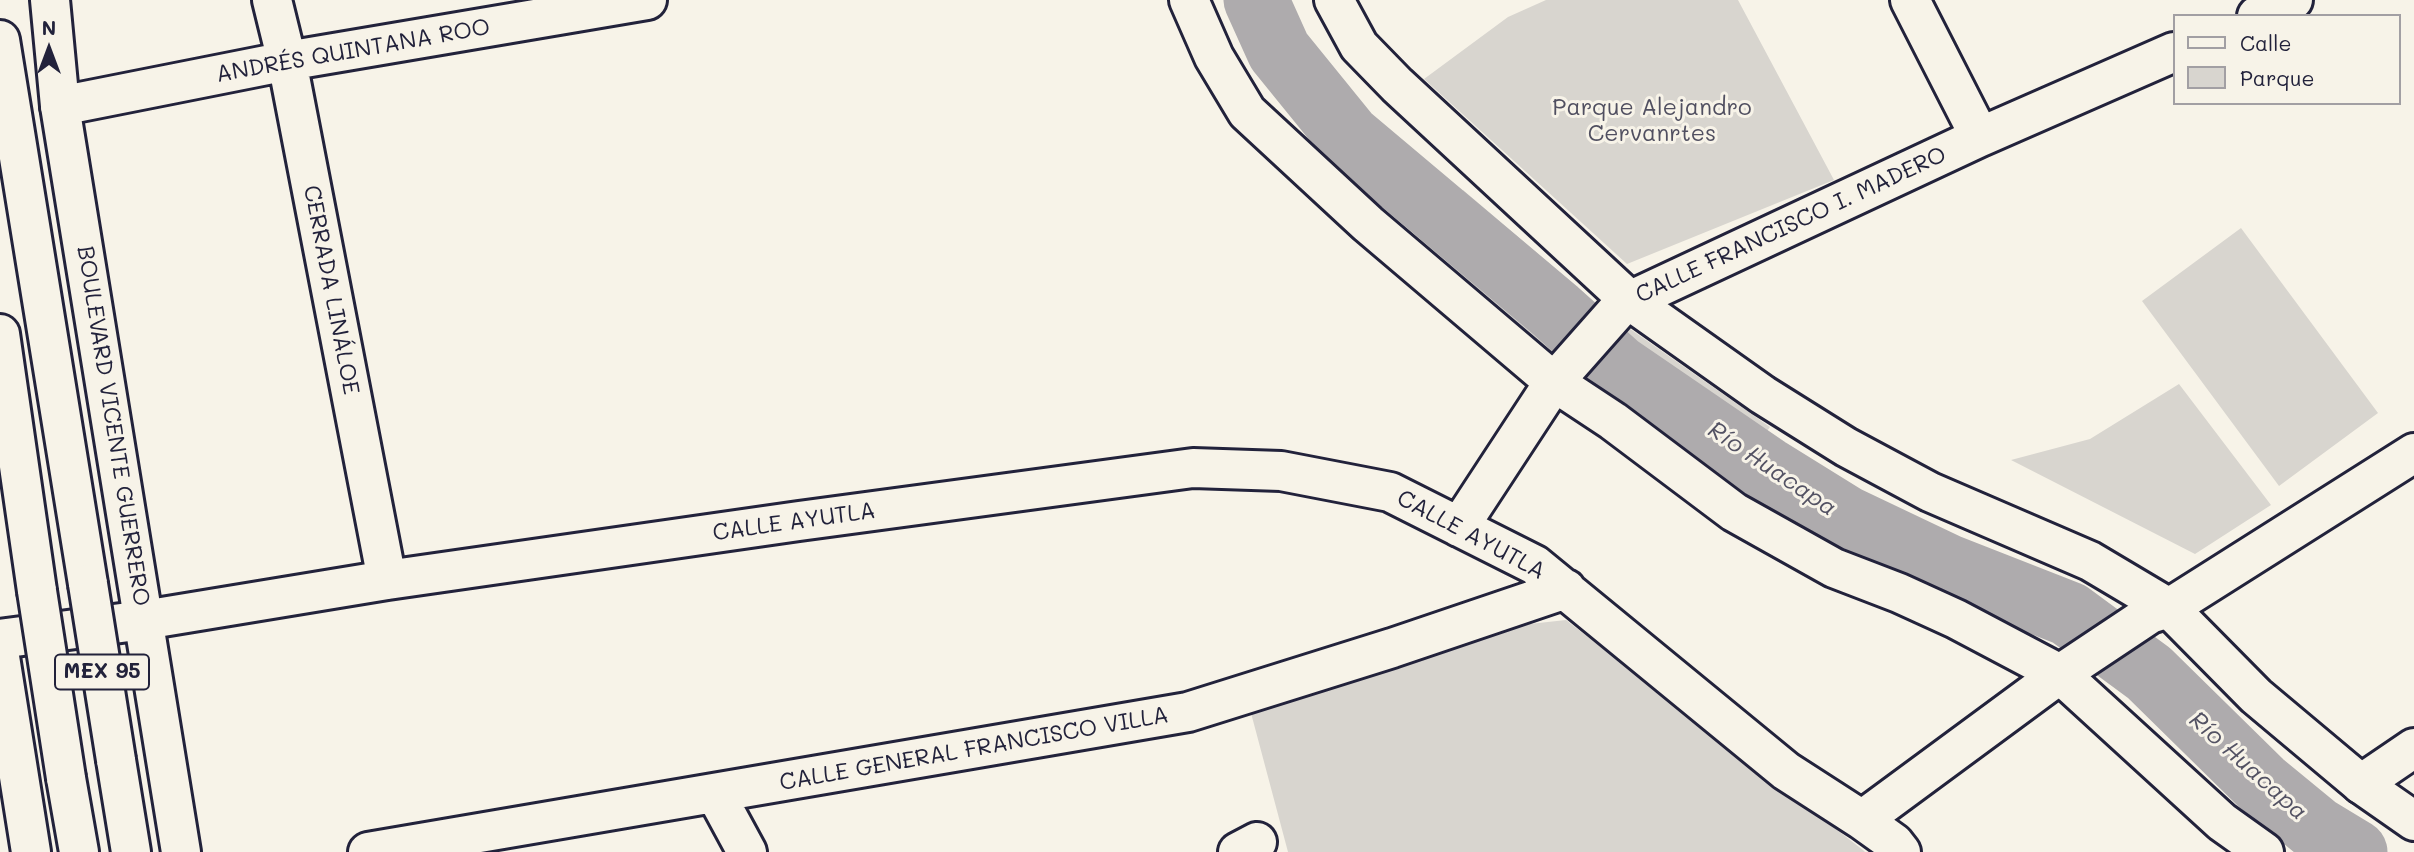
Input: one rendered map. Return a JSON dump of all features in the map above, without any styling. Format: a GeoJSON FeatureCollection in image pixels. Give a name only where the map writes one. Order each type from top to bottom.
{"type":"FeatureCollection","features":[{"type":"Feature","properties":{"kind":"main road","name":"BOULEVARD VICENTE GUERRERO"},"geometry":{"type":"LineString","coordinates":[[50,0],[60,106],[181,852]]}},
{"type":"Feature","properties":{"kind":"main road","name":"CERRADA LINÁLOE"},"geometry":{"type":"LineString","coordinates":[[272,0],[287,61],[387,580]]}},
{"type":"Feature","properties":{"kind":"main road","name":"ANDRÉS QUINTANA ROO"},"geometry":{"type":"LineString","coordinates":[[60,106],[287,61],[647,0]]}},
{"type":"Feature","properties":{"kind":"main road"},"geometry":{"type":"LineString","coordinates":[[1189,0],[1214,57],[1247,111],[1368,224],[1561,374],[1613,421],[1734,512],[1834,568],[1899,593],[2067,670],[2222,822],[2264,852]]}},
{"type":"Feature","properties":{"kind":"main road"},"geometry":{"type":"LineString","coordinates":[[1334,0],[1359,46],[1368,56],[1626,302],[1763,396],[1846,447],[1930,492],[2090,561],[2160,611],[2361,785],[2414,821]]}},
{"type":"Feature","properties":{"kind":"main road"},"geometry":{"type":"LineString","coordinates":[[1910,0],[1980,136]]}},
{"type":"Feature","properties":{"kind":"main road"},"geometry":{"type":"LineString","coordinates":[[2260,14],[2292,0]]}},
{"type":"Feature","properties":{"kind":"main road","name":"MEX 95"},"geometry":{"type":"LineString","coordinates":[[0,40],[131,852]]}},
{"type":"Feature","properties":{"kind":"main road","name":"CALLE FRANCISCO I. MADERO"},"geometry":{"type":"LineString","coordinates":[[1459,527],[1561,374],[1626,302],[1980,136],[2172,53]]}},
{"type":"Feature","properties":{"kind":"main road","name":"MEX 95"},"geometry":{"type":"LineString","coordinates":[[0,334],[37,591],[79,852]]}},
{"type":"Feature","properties":{"kind":"main road"},"geometry":{"type":"LineString","coordinates":[[1862,820],[2067,670],[2414,453]]}},
{"type":"Feature","properties":{"kind":"main road","name":"CALLE AYUTLA"},"geometry":{"type":"LineString","coordinates":[[0,639],[144,620],[387,580],[1193,468],[1281,471],[1390,492],[1535,565],[1786,771],[1862,820],[1902,852]]}},
{"type":"Feature","properties":{"kind":"main road","name":"CALLE GENERAL FRANCISCO VILLA"},"geometry":{"type":"LineString","coordinates":[[368,852],[1188,712],[1392,648],[1566,589]]}},
{"type":"Feature","properties":{"kind":"main road"},"geometry":{"type":"LineString","coordinates":[[0,657],[31,852]]}},
{"type":"Feature","properties":{"kind":"main road"},"geometry":{"type":"LineString","coordinates":[[2361,785],[2414,748]]}},
{"type":"Feature","properties":{"kind":"main road"},"geometry":{"type":"LineString","coordinates":[[715,793],[747,852]]}},
{"type":"Feature","properties":{"kind":"green space","name":"Parque Alejandro Cervanrtes"},"geometry":{"type":"Polygon","coordinates":[[[1546,0],[1738,0],[1834,180],[1627,264],[1424,79],[1508,17],[1546,0]]]}},
{"type":"Feature","properties":{"kind":"green space"},"geometry":{"type":"Polygon","coordinates":[[[1463,190],[1597,304],[1550,354],[1417,243],[1463,190]]]}},
{"type":"Feature","properties":{"kind":"green space"},"geometry":{"type":"Polygon","coordinates":[[[2241,228],[2378,413],[2279,486],[2142,301],[2241,228]]]}},
{"type":"Feature","properties":{"kind":"green space"},"geometry":{"type":"Polygon","coordinates":[[[1626,326],[1770,427],[1727,487],[1581,385],[1626,326]]]}},
{"type":"Feature","properties":{"kind":"green space"},"geometry":{"type":"Polygon","coordinates":[[[2179,384],[2271,505],[2195,554],[2011,460],[2090,439],[2179,384]]]}},
{"type":"Feature","properties":{"kind":"green space"},"geometry":{"type":"Polygon","coordinates":[[[1566,620],[1865,852],[1288,852],[1251,713],[1466,631],[1566,620]]]}},
{"type":"Feature","properties":{"kind":"waterway","name":"Río Huacapa"},"geometry":{"type":"LineString","coordinates":[[1256,0],[1279,51],[1348,136],[1556,311],[1618,367],[1767,469],[1846,518],[1949,567],[2069,614],[2149,673],[2261,783],[2317,829],[2355,852]]}}]}
